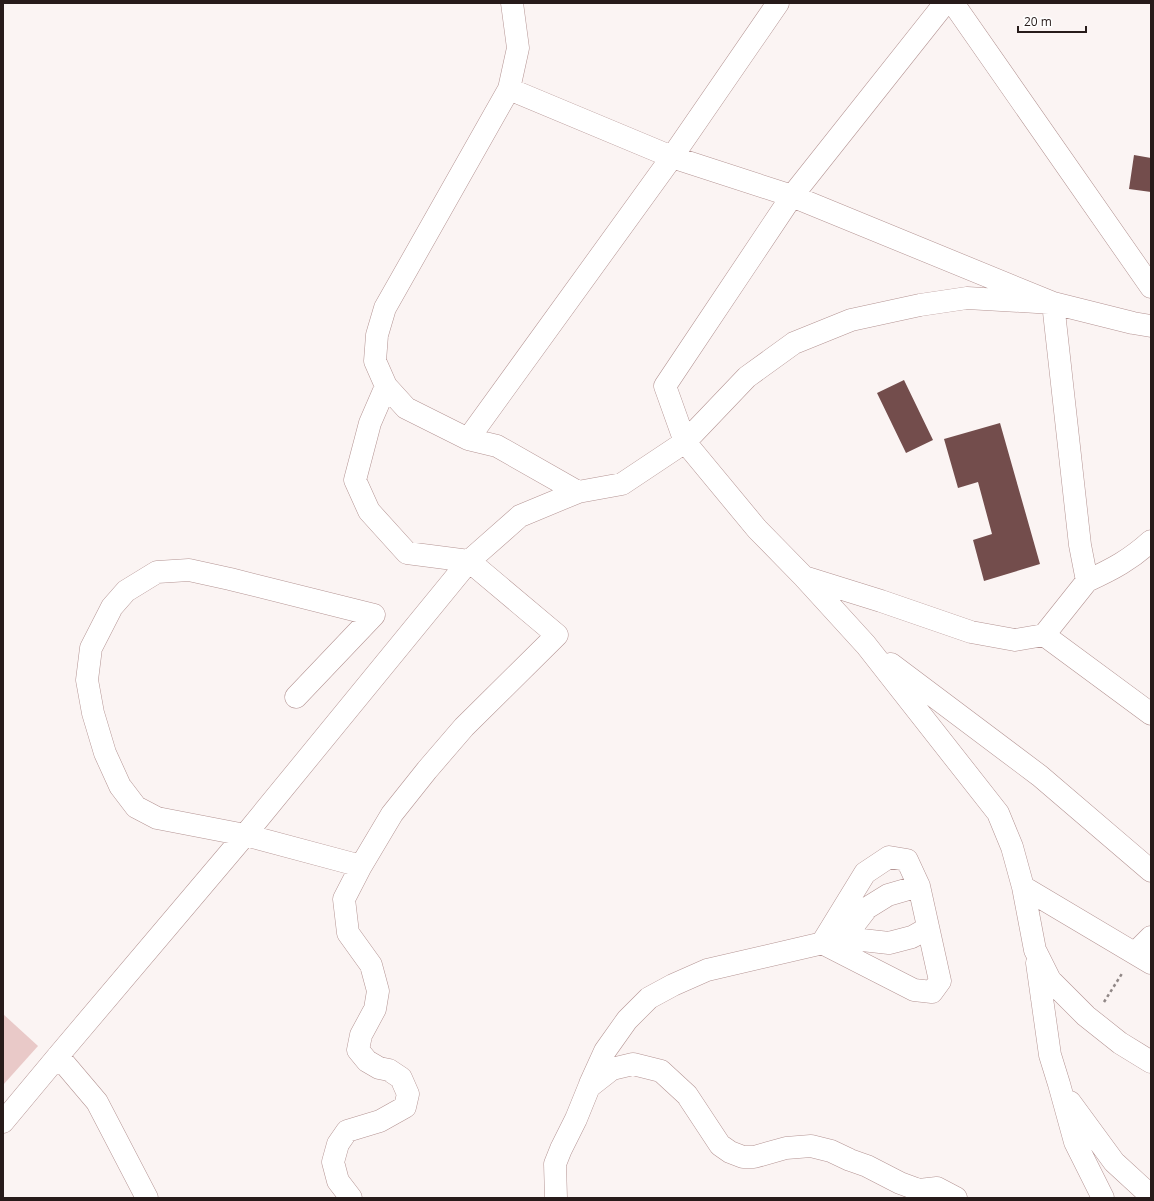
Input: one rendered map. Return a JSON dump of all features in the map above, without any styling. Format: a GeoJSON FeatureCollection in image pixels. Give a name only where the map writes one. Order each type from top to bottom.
{"type":"FeatureCollection","features":[{"type":"Feature","properties":{"kind":"street"},"geometry":{"type":"LineString","coordinates":[[512,3],[518,48],[509,89],[385,308],[377,335],[375,361],[386,386],[406,408],[468,439],[497,446],[578,492]]}},
{"type":"Feature","properties":{"kind":"street"},"geometry":{"type":"LineString","coordinates":[[468,439],[672,157],[778,3]]}},
{"type":"Feature","properties":{"kind":"street"},"geometry":{"type":"LineString","coordinates":[[945,3],[792,196],[665,386],[684,442],[757,529],[804,577],[866,645],[998,813],[1012,847],[1023,887],[1035,950],[1050,1055],[1075,1142],[1103,1198]]}},
{"type":"Feature","properties":{"kind":"street"},"geometry":{"type":"LineString","coordinates":[[954,3],[1151,287]]}},
{"type":"Feature","properties":{"kind":"street"},"geometry":{"type":"LineString","coordinates":[[509,89],[672,157],[792,196],[1053,303],[1151,326]]}},
{"type":"Feature","properties":{"kind":"street"},"geometry":{"type":"LineString","coordinates":[[3,1122],[245,835],[469,561],[520,516],[578,492],[622,484],[684,442],[747,377],[794,343],[851,320],[920,305],[967,298],[1053,303]]}},
{"type":"Feature","properties":{"kind":"street"},"geometry":{"type":"LineString","coordinates":[[1053,303],[1080,546],[1087,581]]}},
{"type":"Feature","properties":{"kind":"street"},"geometry":{"type":"LineString","coordinates":[[351,1198],[338,1181],[333,1162],[338,1144],[347,1131],[380,1121],[405,1107],[408,1094],[401,1078],[389,1070],[379,1068],[367,1061],[358,1050],[361,1035],[375,1008],[378,992],[371,965],[348,934],[344,900],[360,866],[392,814],[427,770],[464,727],[557,635],[469,561],[407,553],[369,511],[355,480],[370,423],[386,386]]}},
{"type":"Feature","properties":{"kind":"street"},"geometry":{"type":"LineString","coordinates":[[804,577],[881,601],[971,632],[1015,640],[1044,635],[1087,581],[1112,569],[1136,554],[1151,541]]}},
{"type":"Feature","properties":{"kind":"street"},"geometry":{"type":"LineString","coordinates":[[296,697],[374,615],[189,570],[157,572],[126,591],[121,596],[112,607],[90,648],[87,680],[93,713],[108,759],[120,786],[136,807],[157,818],[245,835],[360,866]]}},
{"type":"Feature","properties":{"kind":"street"},"geometry":{"type":"LineString","coordinates":[[1044,635],[1151,714]]}},
{"type":"Feature","properties":{"kind":"street"},"geometry":{"type":"LineString","coordinates":[[866,645],[1040,776],[1151,871]]}},
{"type":"Feature","properties":{"kind":"street"},"geometry":{"type":"LineString","coordinates":[[889,857],[907,860],[919,886],[940,982],[932,992],[914,990],[822,943],[865,873],[889,857]]}},
{"type":"Feature","properties":{"kind":"street"},"geometry":{"type":"LineString","coordinates":[[844,938],[867,908],[888,895],[919,886]]}},
{"type":"Feature","properties":{"kind":"street"},"geometry":{"type":"LineString","coordinates":[[1023,887],[1143,958],[1151,937]]}},
{"type":"Feature","properties":{"kind":"street"},"geometry":{"type":"LineString","coordinates":[[556,1198],[555,1164],[605,1051],[627,1020],[649,998],[673,985],[707,970],[844,938],[889,944],[912,936],[928,928]]}},
{"type":"Feature","properties":{"kind":"street"},"geometry":{"type":"LineString","coordinates":[[1035,950],[1050,980],[1092,1021],[1120,1043],[1151,1062]]}},
{"type":"Feature","properties":{"kind":"street"},"geometry":{"type":"LineString","coordinates":[[58,1056],[97,1102],[147,1198]]}},
{"type":"Feature","properties":{"kind":"street"},"geometry":{"type":"LineString","coordinates":[[589,1087],[612,1069],[619,1067],[633,1064],[661,1071],[687,1095],[720,1145],[730,1152],[744,1157],[754,1157],[786,1148],[811,1146],[831,1151],[867,1166],[900,1183],[919,1190],[937,1188],[956,1198]]}},
{"type":"Feature","properties":{"kind":"street"},"geometry":{"type":"LineString","coordinates":[[1059,1084],[1073,1108],[1114,1162],[1151,1196]]}},
{"type":"Feature","properties":{"kind":"path"},"geometry":{"type":"LineString","coordinates":[[1092,1021],[1143,958]]}},
{"type":"Feature","properties":{"kind":"shaded area"},"geometry":{"type":"Polygon","coordinates":[[[3,1014],[38,1046],[3,1085],[3,1014]]]}},
{"type":"Feature","properties":{"kind":"building"},"geometry":{"type":"Polygon","coordinates":[[[1134,155],[1151,158],[1151,192],[1129,189],[1134,155]]]}},
{"type":"Feature","properties":{"kind":"building"},"geometry":{"type":"Polygon","coordinates":[[[904,380],[933,440],[906,453],[877,393],[904,380]]]}},
{"type":"Feature","properties":{"kind":"building"},"geometry":{"type":"Polygon","coordinates":[[[1000,423],[1040,564],[984,581],[973,540],[992,534],[978,482],[958,488],[944,439],[1000,423]]]}}]}
